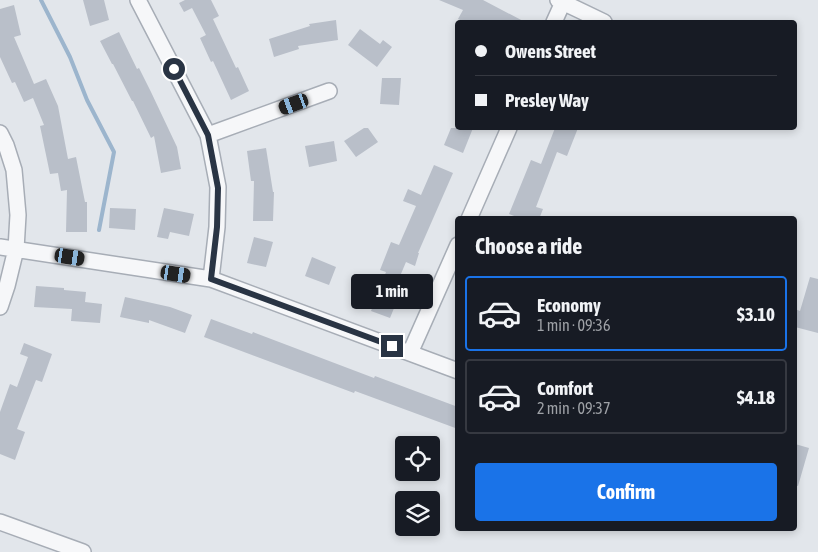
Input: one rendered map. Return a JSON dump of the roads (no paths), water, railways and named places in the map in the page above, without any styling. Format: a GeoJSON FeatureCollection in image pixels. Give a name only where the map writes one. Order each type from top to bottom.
{"type":"FeatureCollection","features":[{"type":"Feature","properties":{"kind":"street"},"geometry":{"type":"LineString","coordinates":[[138,0],[208,135],[218,188],[217,227],[211,279]]}},
{"type":"Feature","properties":{"kind":"street"},"geometry":{"type":"LineString","coordinates":[[555,20],[562,1],[600,20]]}},
{"type":"Feature","properties":{"kind":"street"},"geometry":{"type":"LineString","coordinates":[[208,135],[329,91]]}},
{"type":"Feature","properties":{"kind":"street"},"geometry":{"type":"LineString","coordinates":[[470,216],[508,130]]}},
{"type":"Feature","properties":{"kind":"street"},"geometry":{"type":"LineString","coordinates":[[0,133],[14,170],[18,214],[16,249],[0,307]]}},
{"type":"Feature","properties":{"kind":"street"},"geometry":{"type":"LineString","coordinates":[[0,247],[211,279],[455,370]]}},
{"type":"Feature","properties":{"kind":"street"},"geometry":{"type":"LineString","coordinates":[[410,353],[455,252]]}},
{"type":"Feature","properties":{"kind":"street"},"geometry":{"type":"LineString","coordinates":[[0,522],[84,552]]}},
{"type":"Feature","properties":{"kind":"waterway"},"geometry":{"type":"LineString","coordinates":[[41,0],[70,57],[87,100],[114,152],[99,230]]}}]}
